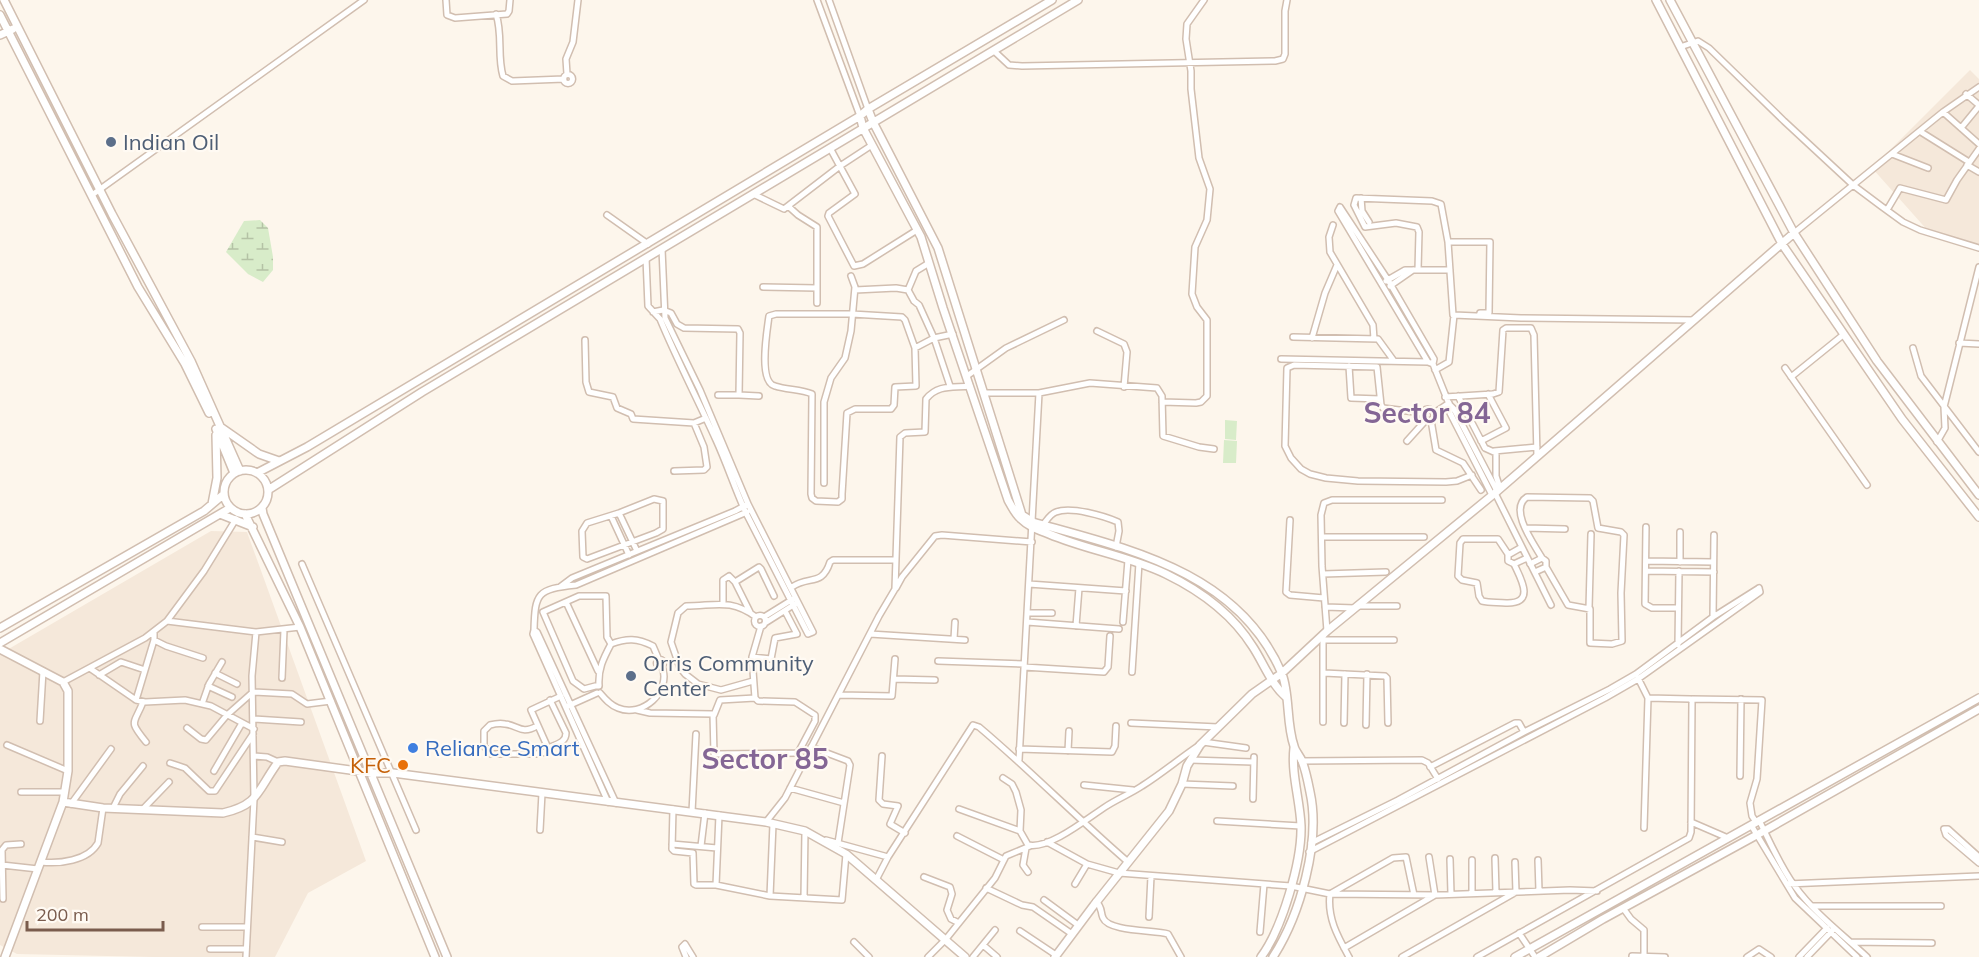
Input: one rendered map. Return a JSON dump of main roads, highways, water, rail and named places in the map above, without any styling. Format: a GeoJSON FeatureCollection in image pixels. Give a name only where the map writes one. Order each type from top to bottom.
{"type":"FeatureCollection","features":[{"type":"Feature","properties":{"kind":"place","name":"Indian Oil"},"geometry":{"type":"Point","coordinates":[111,142]}},
{"type":"Feature","properties":{"kind":"place","name":"Orris Community Center"},"geometry":{"type":"Point","coordinates":[631,676]}},
{"type":"Feature","properties":{"kind":"place","name":"Reliance Smart"},"geometry":{"type":"Point","coordinates":[413,748]}},
{"type":"Feature","properties":{"kind":"place","name":"KFC"},"geometry":{"type":"Point","coordinates":[403,765]}},
{"type":"Feature","properties":{"kind":"district","name":"Sector 84"},"geometry":{"type":"Point","coordinates":[1427,413]}},
{"type":"Feature","properties":{"kind":"district","name":"Sector 85"},"geometry":{"type":"Point","coordinates":[765,759]}}]}
